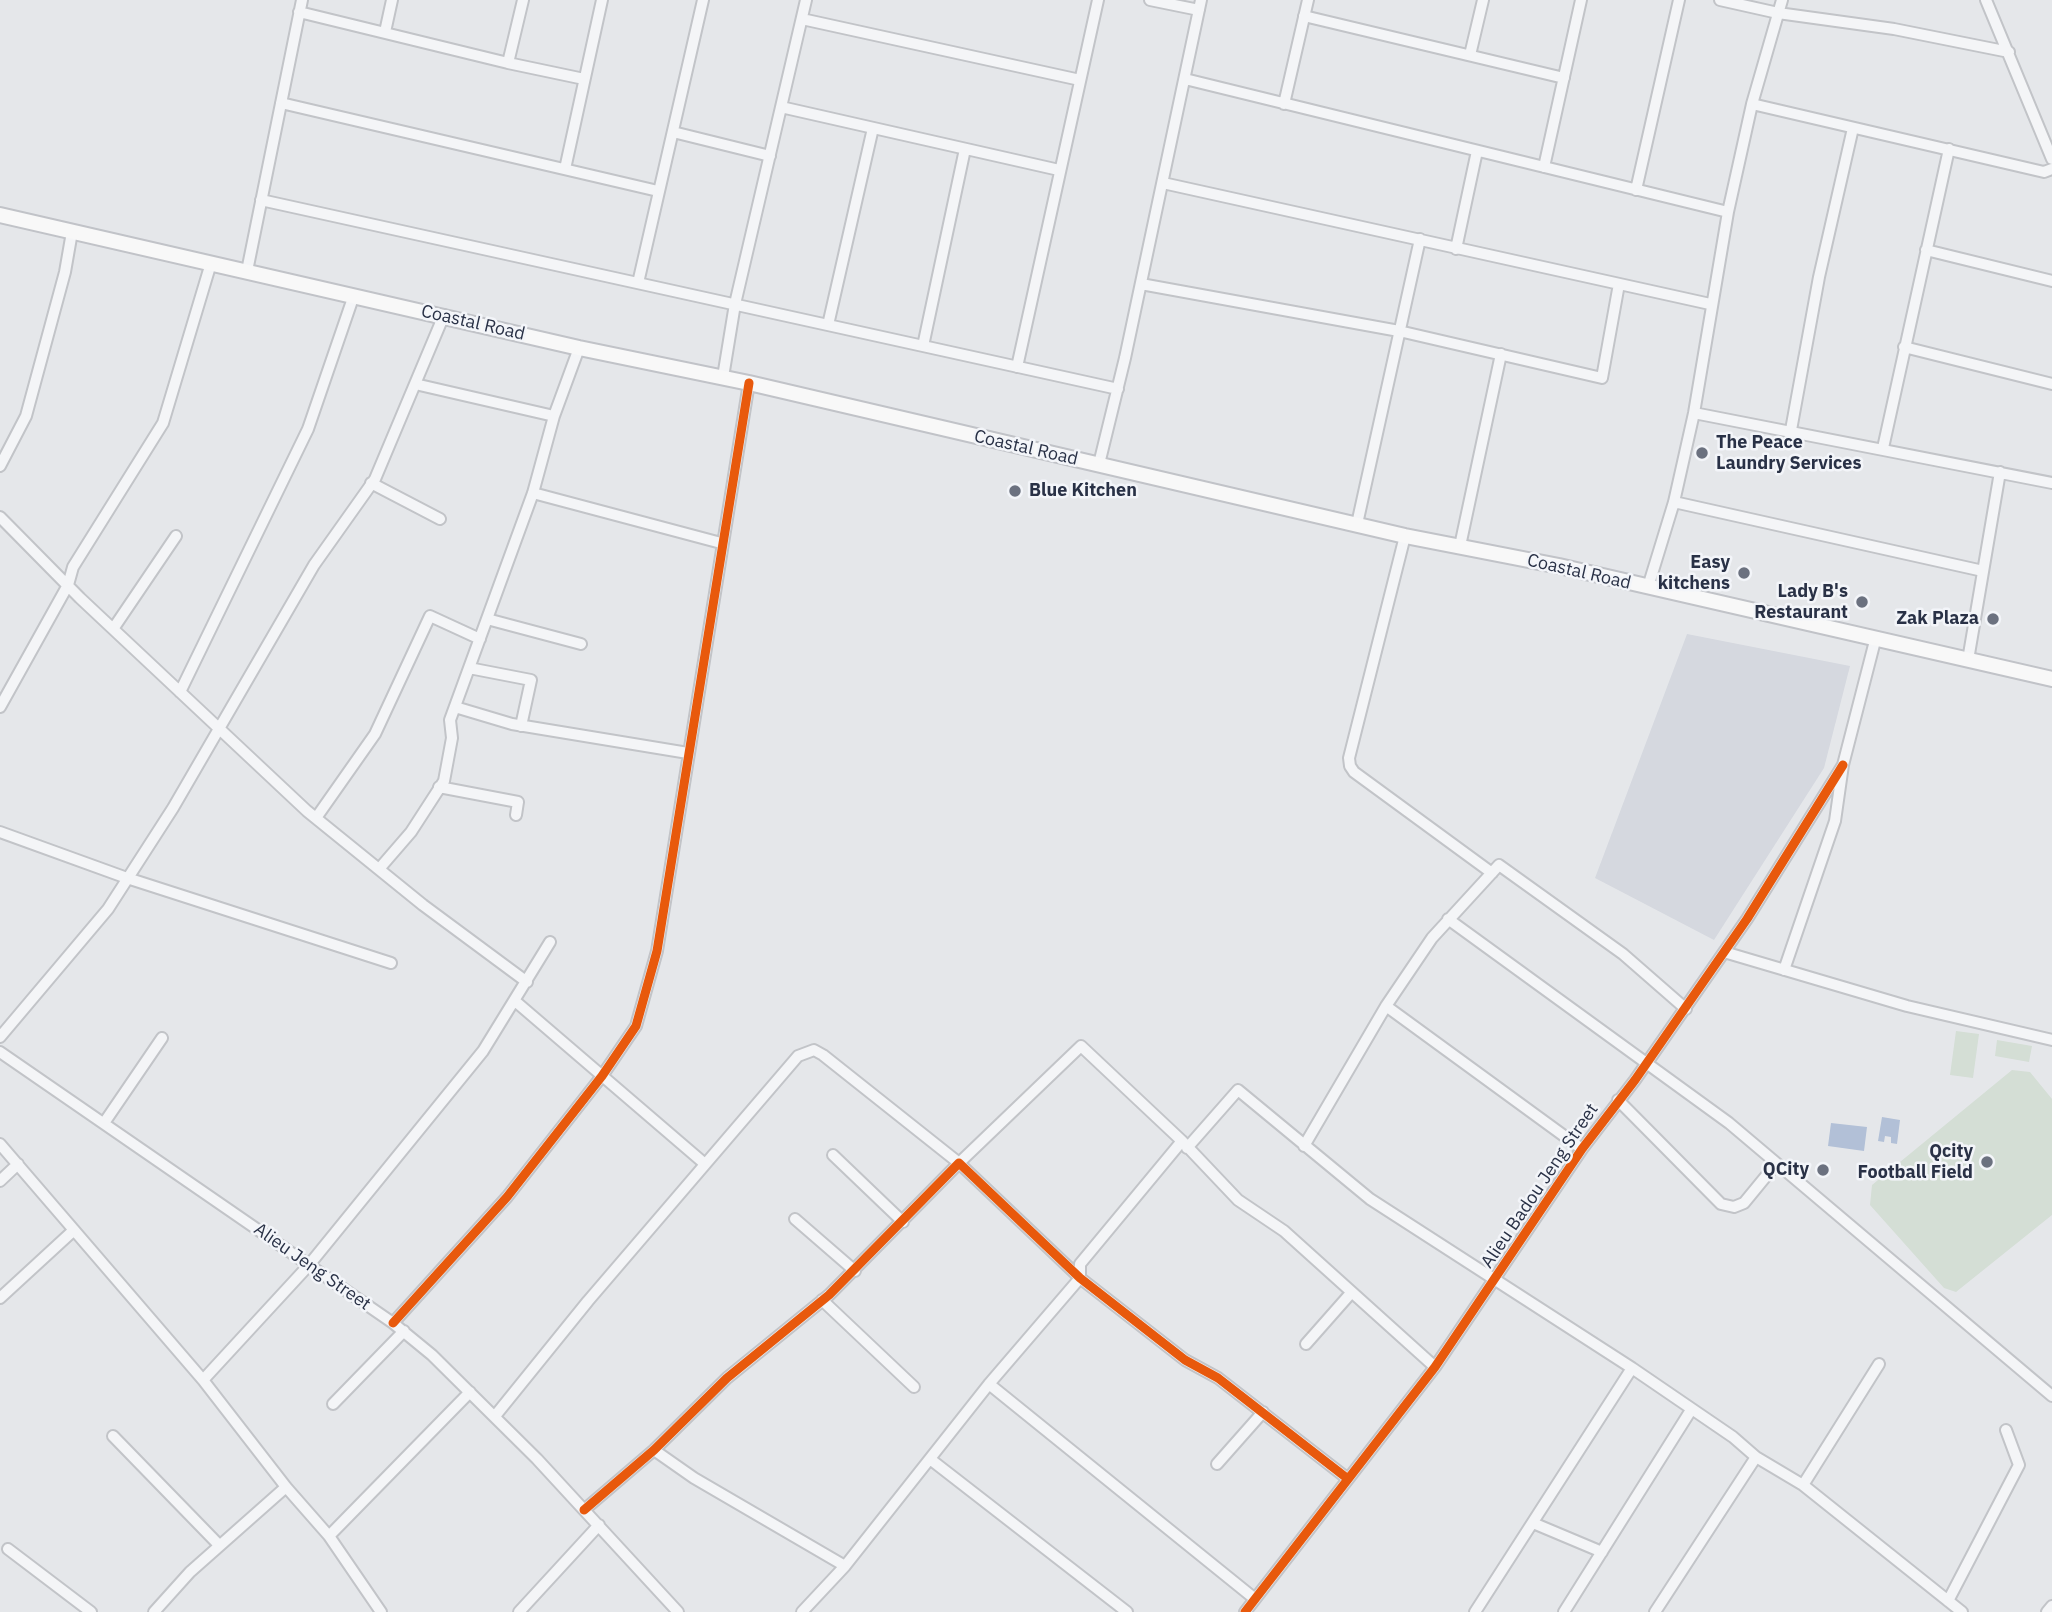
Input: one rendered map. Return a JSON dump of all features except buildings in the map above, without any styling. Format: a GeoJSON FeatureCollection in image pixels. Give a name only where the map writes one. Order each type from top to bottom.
{"type":"FeatureCollection","features":[{"type":"Feature","properties":{"kind":"main road","name":"Coastal Road"},"geometry":{"type":"LineString","coordinates":[[0,215],[579,348],[723,377],[1405,536],[1876,637],[2052,679]]}},
{"type":"Feature","properties":{"kind":"street"},"geometry":{"type":"LineString","coordinates":[[385,32],[392,0]]}},
{"type":"Feature","properties":{"kind":"street"},"geometry":{"type":"LineString","coordinates":[[508,62],[523,0]]}},
{"type":"Feature","properties":{"kind":"street"},"geometry":{"type":"LineString","coordinates":[[565,170],[602,0]]}},
{"type":"Feature","properties":{"kind":"street"},"geometry":{"type":"LineString","coordinates":[[638,282],[703,0]]}},
{"type":"Feature","properties":{"kind":"street"},"geometry":{"type":"LineString","coordinates":[[723,377],[735,304],[806,0]]}},
{"type":"Feature","properties":{"kind":"street"},"geometry":{"type":"LineString","coordinates":[[1017,367],[1098,0]]}},
{"type":"Feature","properties":{"kind":"street"},"geometry":{"type":"LineString","coordinates":[[1099,464],[1118,389],[1200,5],[1150,0]]}},
{"type":"Feature","properties":{"kind":"street"},"geometry":{"type":"LineString","coordinates":[[1284,104],[1308,0]]}},
{"type":"Feature","properties":{"kind":"street"},"geometry":{"type":"LineString","coordinates":[[1470,55],[1483,0]]}},
{"type":"Feature","properties":{"kind":"street"},"geometry":{"type":"LineString","coordinates":[[1544,167],[1581,0]]}},
{"type":"Feature","properties":{"kind":"street"},"geometry":{"type":"LineString","coordinates":[[1636,190],[1679,0]]}},
{"type":"Feature","properties":{"kind":"street"},"geometry":{"type":"LineString","coordinates":[[1720,0],[1778,13],[1894,29],[2008,52]]}},
{"type":"Feature","properties":{"kind":"street"},"geometry":{"type":"LineString","coordinates":[[1648,587],[1674,502],[1694,413],[1710,304],[1728,212],[1752,104],[1782,0]]}},
{"type":"Feature","properties":{"kind":"street"},"geometry":{"type":"LineString","coordinates":[[1986,0],[2052,159]]}},
{"type":"Feature","properties":{"kind":"street"},"geometry":{"type":"LineString","coordinates":[[247,271],[301,6],[385,32],[584,79]]}},
{"type":"Feature","properties":{"kind":"street"},"geometry":{"type":"LineString","coordinates":[[1304,16],[1564,78]]}},
{"type":"Feature","properties":{"kind":"street"},"geometry":{"type":"LineString","coordinates":[[802,19],[1080,80]]}},
{"type":"Feature","properties":{"kind":"street"},"geometry":{"type":"LineString","coordinates":[[1185,79],[1728,212]]}},
{"type":"Feature","properties":{"kind":"street"},"geometry":{"type":"LineString","coordinates":[[281,103],[658,191]]}},
{"type":"Feature","properties":{"kind":"street"},"geometry":{"type":"LineString","coordinates":[[1752,104],[2044,172],[2052,169]]}},
{"type":"Feature","properties":{"kind":"street"},"geometry":{"type":"LineString","coordinates":[[781,107],[1059,170]]}},
{"type":"Feature","properties":{"kind":"street"},"geometry":{"type":"LineString","coordinates":[[828,325],[873,128]]}},
{"type":"Feature","properties":{"kind":"street"},"geometry":{"type":"LineString","coordinates":[[1791,430],[1819,277],[1853,128]]}},
{"type":"Feature","properties":{"kind":"street"},"geometry":{"type":"LineString","coordinates":[[673,132],[770,156]]}},
{"type":"Feature","properties":{"kind":"street"},"geometry":{"type":"LineString","coordinates":[[923,346],[965,149]]}},
{"type":"Feature","properties":{"kind":"street"},"geometry":{"type":"LineString","coordinates":[[1883,448],[1949,149]]}},
{"type":"Feature","properties":{"kind":"street"},"geometry":{"type":"LineString","coordinates":[[1456,248],[1477,151]]}},
{"type":"Feature","properties":{"kind":"street"},"geometry":{"type":"LineString","coordinates":[[1163,183],[1710,304]]}},
{"type":"Feature","properties":{"kind":"street"},"geometry":{"type":"LineString","coordinates":[[261,200],[509,257],[638,282],[1118,389]]}},
{"type":"Feature","properties":{"kind":"street"},"geometry":{"type":"LineString","coordinates":[[0,466],[26,416],[65,272],[72,232]]}},
{"type":"Feature","properties":{"kind":"street"},"geometry":{"type":"LineString","coordinates":[[1357,524],[1420,239]]}},
{"type":"Feature","properties":{"kind":"street"},"geometry":{"type":"LineString","coordinates":[[1926,250],[2052,281]]}},
{"type":"Feature","properties":{"kind":"street"},"geometry":{"type":"LineString","coordinates":[[0,707],[68,585],[73,567],[163,423],[211,263]]}},
{"type":"Feature","properties":{"kind":"street"},"geometry":{"type":"LineString","coordinates":[[1141,284],[1399,331],[1602,378],[1619,284]]}},
{"type":"Feature","properties":{"kind":"street"},"geometry":{"type":"LineString","coordinates":[[180,692],[308,429],[354,295]]}},
{"type":"Feature","properties":{"kind":"street"},"geometry":{"type":"LineString","coordinates":[[0,1037],[108,909],[219,729],[314,565],[372,483],[444,315]]}},
{"type":"Feature","properties":{"kind":"street"},"geometry":{"type":"LineString","coordinates":[[1904,347],[2052,384]]}},
{"type":"Feature","properties":{"kind":"street"},"geometry":{"type":"LineString","coordinates":[[379,869],[411,832],[444,781],[452,738],[450,720],[454,707],[533,493],[554,416],[579,348]]}},
{"type":"Feature","properties":{"kind":"street"},"geometry":{"type":"LineString","coordinates":[[1461,547],[1501,354]]}},
{"type":"Feature","properties":{"kind":"street"},"geometry":{"type":"LineString","coordinates":[[393,1323],[507,1197],[602,1076],[636,1026],[657,951],[749,383]]}},
{"type":"Feature","properties":{"kind":"street"},"geometry":{"type":"LineString","coordinates":[[415,384],[554,416]]}},
{"type":"Feature","properties":{"kind":"street"},"geometry":{"type":"LineString","coordinates":[[1694,413],[2052,483]]}},
{"type":"Feature","properties":{"kind":"street"},"geometry":{"type":"LineString","coordinates":[[1968,660],[2000,472]]}},
{"type":"Feature","properties":{"kind":"street"},"geometry":{"type":"LineString","coordinates":[[372,483],[440,519]]}},
{"type":"Feature","properties":{"kind":"street"},"geometry":{"type":"LineString","coordinates":[[533,493],[721,543]]}},
{"type":"Feature","properties":{"kind":"street"},"geometry":{"type":"LineString","coordinates":[[1674,502],[1983,570]]}},
{"type":"Feature","properties":{"kind":"street"},"geometry":{"type":"LineString","coordinates":[[0,517],[113,629],[316,818],[527,982]]}},
{"type":"Feature","properties":{"kind":"street"},"geometry":{"type":"LineString","coordinates":[[113,629],[176,536]]}},
{"type":"Feature","properties":{"kind":"street"},"geometry":{"type":"LineString","coordinates":[[1405,536],[1349,758],[1350,766],[1354,772],[1492,873]]}},
{"type":"Feature","properties":{"kind":"street"},"geometry":{"type":"LineString","coordinates":[[316,818],[375,734],[430,616],[480,639]]}},
{"type":"Feature","properties":{"kind":"street"},"geometry":{"type":"LineString","coordinates":[[488,619],[581,644]]}},
{"type":"Feature","properties":{"kind":"street"},"geometry":{"type":"LineString","coordinates":[[1784,970],[1835,821],[1843,765],[1876,637]]}},
{"type":"Feature","properties":{"kind":"street"},"geometry":{"type":"LineString","coordinates":[[469,668],[531,681],[521,726]]}},
{"type":"Feature","properties":{"kind":"street"},"geometry":{"type":"LineString","coordinates":[[454,707],[521,726],[688,753]]}},
{"type":"Feature","properties":{"kind":"street","name":"Alieu Badou Jeng Street"},"geometry":{"type":"LineString","coordinates":[[1245,1612],[1436,1367],[1582,1149],[1647,1063],[1724,953],[1843,765]]}},
{"type":"Feature","properties":{"kind":"street"},"geometry":{"type":"LineString","coordinates":[[439,788],[518,802],[516,815]]}},
{"type":"Feature","properties":{"kind":"street"},"geometry":{"type":"LineString","coordinates":[[0,832],[127,878],[391,963]]}},
{"type":"Feature","properties":{"kind":"street"},"geometry":{"type":"LineString","coordinates":[[1304,1146],[1385,1006],[1448,919],[1499,865],[1623,954],[1686,1009]]}},
{"type":"Feature","properties":{"kind":"street"},"geometry":{"type":"LineString","coordinates":[[1448,919],[1729,1123],[2052,1396]]}},
{"type":"Feature","properties":{"kind":"street"},"geometry":{"type":"LineString","coordinates":[[203,1380],[309,1265],[483,1051],[550,942]]}},
{"type":"Feature","properties":{"kind":"street"},"geometry":{"type":"LineString","coordinates":[[1724,953],[1907,1006],[2052,1040]]}},
{"type":"Feature","properties":{"kind":"street"},"geometry":{"type":"LineString","coordinates":[[514,1001],[705,1164]]}},
{"type":"Feature","properties":{"kind":"street"},"geometry":{"type":"LineString","coordinates":[[1385,1006],[1582,1149]]}},
{"type":"Feature","properties":{"kind":"street"},"geometry":{"type":"LineString","coordinates":[[104,1123],[162,1038]]}},
{"type":"Feature","properties":{"kind":"street"},"geometry":{"type":"LineString","coordinates":[[584,1510],[654,1450],[727,1378],[855,1271],[959,1163],[1081,1046],[1185,1144],[1238,1200],[1283,1231],[1436,1367]]}},
{"type":"Feature","properties":{"kind":"street"},"geometry":{"type":"LineString","coordinates":[[495,1416],[798,1055],[814,1050],[959,1163],[1080,1278],[1185,1360],[1218,1378],[1348,1479]]}},
{"type":"Feature","properties":{"kind":"street","name":"Alieu Jeng Street"},"geometry":{"type":"LineString","coordinates":[[0,1052],[404,1331],[495,1416],[678,1612]]}},
{"type":"Feature","properties":{"kind":"street"},"geometry":{"type":"LineString","coordinates":[[807,1611],[989,1384],[1080,1278],[1080,1264],[1185,1144],[1238,1090],[1370,1199],[1632,1368],[1733,1437],[1756,1457],[1803,1485],[1962,1612]]}},
{"type":"Feature","properties":{"kind":"street"},"geometry":{"type":"LineString","coordinates":[[1618,1100],[1721,1204],[1734,1207],[1744,1203],[1776,1164]]}},
{"type":"Feature","properties":{"kind":"street"},"geometry":{"type":"LineString","coordinates":[[0,1144],[203,1380],[286,1487],[329,1536],[381,1612]]}},
{"type":"Feature","properties":{"kind":"street"},"geometry":{"type":"LineString","coordinates":[[833,1155],[903,1222]]}},
{"type":"Feature","properties":{"kind":"street"},"geometry":{"type":"LineString","coordinates":[[0,1181],[18,1164]]}},
{"type":"Feature","properties":{"kind":"street"},"geometry":{"type":"LineString","coordinates":[[795,1219],[855,1271]]}},
{"type":"Feature","properties":{"kind":"street"},"geometry":{"type":"LineString","coordinates":[[0,1298],[74,1230]]}},
{"type":"Feature","properties":{"kind":"street"},"geometry":{"type":"LineString","coordinates":[[1306,1344],[1351,1293]]}},
{"type":"Feature","properties":{"kind":"street"},"geometry":{"type":"LineString","coordinates":[[822,1300],[914,1387]]}},
{"type":"Feature","properties":{"kind":"street"},"geometry":{"type":"LineString","coordinates":[[334,1404],[404,1331]]}},
{"type":"Feature","properties":{"kind":"street"},"geometry":{"type":"LineString","coordinates":[[1803,1485],[1879,1364]]}},
{"type":"Feature","properties":{"kind":"street"},"geometry":{"type":"LineString","coordinates":[[1475,1612],[1632,1368]]}},
{"type":"Feature","properties":{"kind":"street"},"geometry":{"type":"LineString","coordinates":[[989,1384],[1255,1599]]}},
{"type":"Feature","properties":{"kind":"street"},"geometry":{"type":"LineString","coordinates":[[329,1536],[470,1392]]}},
{"type":"Feature","properties":{"kind":"street"},"geometry":{"type":"LineString","coordinates":[[1569,1610],[1691,1410]]}},
{"type":"Feature","properties":{"kind":"street"},"geometry":{"type":"LineString","coordinates":[[1217,1464],[1263,1412]]}},
{"type":"Feature","properties":{"kind":"street"},"geometry":{"type":"LineString","coordinates":[[1948,1601],[2019,1465],[2006,1430]]}},
{"type":"Feature","properties":{"kind":"street"},"geometry":{"type":"LineString","coordinates":[[113,1436],[219,1545]]}},
{"type":"Feature","properties":{"kind":"street"},"geometry":{"type":"LineString","coordinates":[[654,1450],[694,1478],[845,1566]]}},
{"type":"Feature","properties":{"kind":"street"},"geometry":{"type":"LineString","coordinates":[[1655,1612],[1756,1457]]}},
{"type":"Feature","properties":{"kind":"street"},"geometry":{"type":"LineString","coordinates":[[930,1459],[1128,1612]]}},
{"type":"Feature","properties":{"kind":"street"},"geometry":{"type":"LineString","coordinates":[[154,1612],[219,1545],[286,1487]]}},
{"type":"Feature","properties":{"kind":"street"},"geometry":{"type":"LineString","coordinates":[[1533,1523],[1602,1552]]}},
{"type":"Feature","properties":{"kind":"street"},"geometry":{"type":"LineString","coordinates":[[519,1612],[599,1525]]}},
{"type":"Feature","properties":{"kind":"street"},"geometry":{"type":"LineString","coordinates":[[8,1549],[91,1612]]}},
{"type":"Feature","properties":{"kind":"street"},"geometry":{"type":"LineString","coordinates":[[2047,1612],[2052,1606]]}},
{"type":"Feature","properties":{"kind":"shaded area"},"geometry":{"type":"Polygon","coordinates":[[[1687,634],[1850,666],[1824,768],[1714,940],[1595,878],[1687,634]]]}},
{"type":"Feature","properties":{"kind":"shaded area"},"geometry":{"type":"Polygon","coordinates":[[[1956,1031],[1979,1034],[1973,1078],[1950,1075],[1956,1031]]]}},
{"type":"Feature","properties":{"kind":"shaded area"},"geometry":{"type":"Polygon","coordinates":[[[1997,1040],[2032,1046],[2029,1062],[1995,1056],[1997,1040]]]}},
{"type":"Feature","properties":{"kind":"shaded area","name":"Qcity Football Field"},"geometry":{"type":"Polygon","coordinates":[[[2012,1070],[2030,1072],[2052,1099],[2052,1215],[1956,1292],[1944,1288],[1870,1205],[1872,1185],[2012,1070]]]}},
{"type":"Feature","properties":{"kind":"water"},"geometry":{"type":"Polygon","coordinates":[[[1882,1117],[1900,1120],[1897,1144],[1891,1143],[1891,1137],[1885,1136],[1884,1142],[1878,1141],[1882,1117]]]}},
{"type":"Feature","properties":{"kind":"water"},"geometry":{"type":"Polygon","coordinates":[[[1831,1123],[1867,1127],[1864,1151],[1828,1146],[1831,1123]]]}},
{"type":"Feature","properties":{"kind":"cycle path"},"geometry":{"type":"LineString","coordinates":[[393,1323],[507,1197],[602,1076],[636,1026],[657,951],[749,383]]}},
{"type":"Feature","properties":{"kind":"cycle path"},"geometry":{"type":"LineString","coordinates":[[1245,1612],[1435,1367],[1582,1149],[1635,1080],[1747,919],[1843,765]]}},
{"type":"Feature","properties":{"kind":"cycle path"},"geometry":{"type":"LineString","coordinates":[[584,1510],[654,1450],[727,1378],[829,1295],[959,1163],[1080,1278],[1185,1360],[1218,1378],[1348,1479]]}},
{"type":"Feature","properties":{"kind":"place","name":"The Peace Laundry Services"},"geometry":{"type":"Point","coordinates":[1702,453]}},
{"type":"Feature","properties":{"kind":"place","name":"Blue Kitchen"},"geometry":{"type":"Point","coordinates":[1015,491]}},
{"type":"Feature","properties":{"kind":"place","name":"Easy kitchens"},"geometry":{"type":"Point","coordinates":[1744,573]}},
{"type":"Feature","properties":{"kind":"place","name":"Lady B's Restaurant"},"geometry":{"type":"Point","coordinates":[1862,602]}},
{"type":"Feature","properties":{"kind":"place","name":"Zak Plaza"},"geometry":{"type":"Point","coordinates":[1993,619]}},
{"type":"Feature","properties":{"kind":"place","name":"Qcity Football Field"},"geometry":{"type":"Point","coordinates":[1987,1162]}},
{"type":"Feature","properties":{"kind":"place","name":"QCity"},"geometry":{"type":"Point","coordinates":[1823,1170]}}]}
